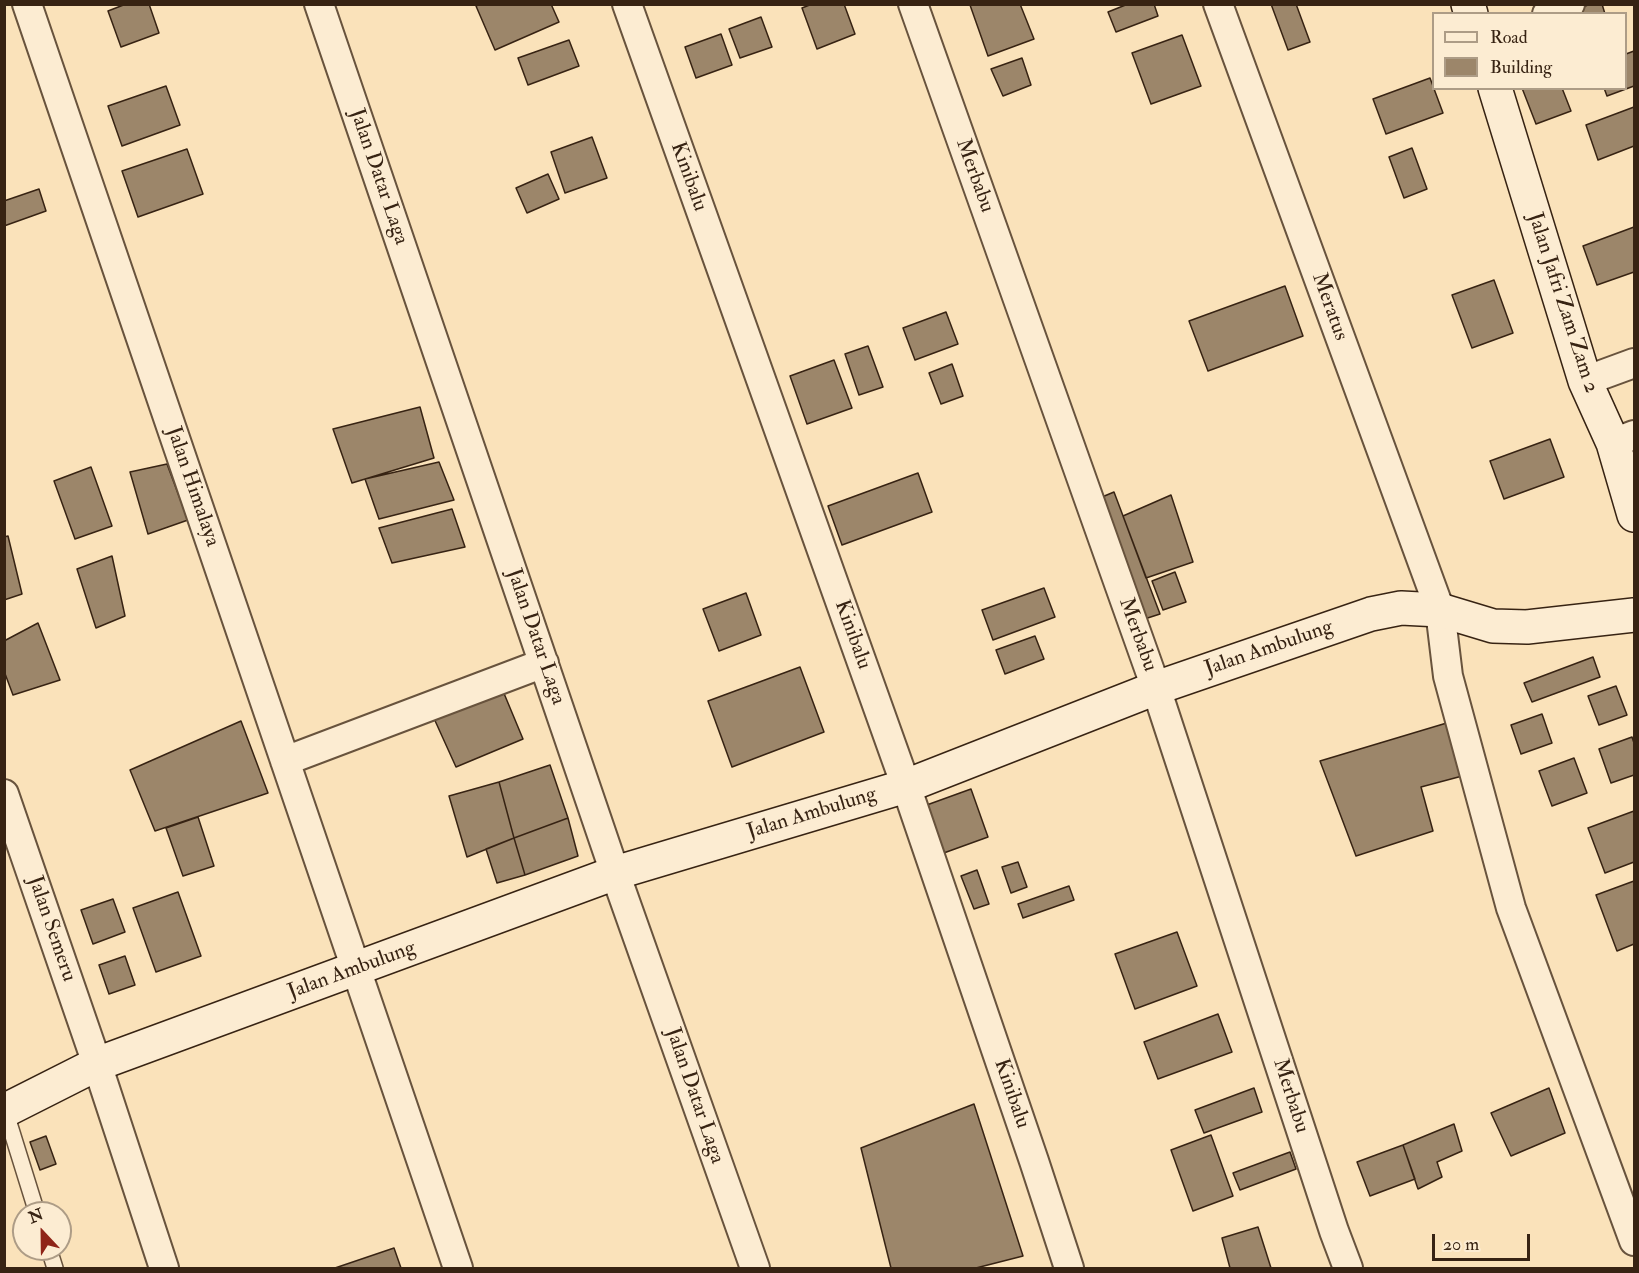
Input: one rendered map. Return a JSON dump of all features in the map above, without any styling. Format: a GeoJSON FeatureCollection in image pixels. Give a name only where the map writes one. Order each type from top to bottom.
{"type":"FeatureCollection","features":[{"type":"Feature","properties":{"kind":"street","name":"Jalan Himalaya"},"geometry":{"type":"LineString","coordinates":[[27,4],[458,1269]]}},
{"type":"Feature","properties":{"kind":"street","name":"Jalan Datar Laga"},"geometry":{"type":"LineString","coordinates":[[319,4],[615,873],[755,1269]]}},
{"type":"Feature","properties":{"kind":"street","name":"Kinibalu"},"geometry":{"type":"LineString","coordinates":[[627,4],[906,786],[1069,1269]]}},
{"type":"Feature","properties":{"kind":"street","name":"Merbabu"},"geometry":{"type":"LineString","coordinates":[[914,4],[1155,688],[1348,1269]]}},
{"type":"Feature","properties":{"kind":"street","name":"Meratus"},"geometry":{"type":"LineString","coordinates":[[1218,4],[1440,610],[1448,676],[1511,908],[1635,1241]]}},
{"type":"Feature","properties":{"kind":"street"},"geometry":{"type":"LineString","coordinates":[[1552,12],[1570,4]]}},
{"type":"Feature","properties":{"kind":"street","name":"Jalan Jafri Zam Zam 2"},"geometry":{"type":"LineString","coordinates":[[1496,90],[1585,381],[1624,439],[1635,515]]}},
{"type":"Feature","properties":{"kind":"street"},"geometry":{"type":"LineString","coordinates":[[1585,381],[1635,363]]}},
{"type":"Feature","properties":{"kind":"street","name":"Jalan Ambulung"},"geometry":{"type":"LineString","coordinates":[[5,1111],[97,1064],[615,873],[906,786],[1155,688],[1371,614],[1401,608],[1440,610],[1493,626],[1527,627],[1635,615]]}},
{"type":"Feature","properties":{"kind":"street"},"geometry":{"type":"LineString","coordinates":[[285,760],[544,663]]}},
{"type":"Feature","properties":{"kind":"street","name":"Jalan Semeru"},"geometry":{"type":"LineString","coordinates":[[4,794],[97,1064],[164,1269]]}},
{"type":"Feature","properties":{"kind":"lane"},"geometry":{"type":"LineString","coordinates":[[5,1111],[33,1201]]}},
{"type":"Feature","properties":{"kind":"building"},"geometry":{"type":"Polygon","coordinates":[[[126,4],[149,4],[159,33],[121,47],[108,11],[126,4]]]}},
{"type":"Feature","properties":{"kind":"building"},"geometry":{"type":"Polygon","coordinates":[[[480,4],[551,4],[559,22],[495,50],[476,6],[480,4]]]}},
{"type":"Feature","properties":{"kind":"building"},"geometry":{"type":"Polygon","coordinates":[[[812,4],[844,4],[855,34],[817,49],[802,8],[812,4]]]}},
{"type":"Feature","properties":{"kind":"building"},"geometry":{"type":"Polygon","coordinates":[[[1020,4],[1034,39],[988,56],[970,5],[1020,4]]]}},
{"type":"Feature","properties":{"kind":"building"},"geometry":{"type":"Polygon","coordinates":[[[1128,4],[1154,4],[1158,16],[1116,32],[1108,12],[1128,4]]]}},
{"type":"Feature","properties":{"kind":"building"},"geometry":{"type":"Polygon","coordinates":[[[1271,4],[1296,4],[1310,42],[1288,50],[1271,4]]]}},
{"type":"Feature","properties":{"kind":"building"},"geometry":{"type":"Polygon","coordinates":[[[1590,4],[1602,4],[1604,12],[1572,12],[1590,4]]]}},
{"type":"Feature","properties":{"kind":"building"},"geometry":{"type":"Polygon","coordinates":[[[761,17],[772,47],[740,58],[729,29],[761,17]]]}},
{"type":"Feature","properties":{"kind":"building"},"geometry":{"type":"Polygon","coordinates":[[[721,34],[732,65],[696,78],[685,47],[721,34]]]}},
{"type":"Feature","properties":{"kind":"building"},"geometry":{"type":"Polygon","coordinates":[[[1182,35],[1201,86],[1151,104],[1132,53],[1182,35]]]}},
{"type":"Feature","properties":{"kind":"building"},"geometry":{"type":"Polygon","coordinates":[[[569,40],[579,66],[528,85],[518,58],[569,40]]]}},
{"type":"Feature","properties":{"kind":"building"},"geometry":{"type":"Polygon","coordinates":[[[1634,51],[1634,86],[1627,89],[1627,54],[1634,51]]]}},
{"type":"Feature","properties":{"kind":"building"},"geometry":{"type":"Polygon","coordinates":[[[1022,58],[1031,85],[1003,96],[991,69],[1022,58]]]}},
{"type":"Feature","properties":{"kind":"building"},"geometry":{"type":"Polygon","coordinates":[[[1430,78],[1432,90],[1434,90],[1443,113],[1386,134],[1373,99],[1430,78]]]}},
{"type":"Feature","properties":{"kind":"building"},"geometry":{"type":"Polygon","coordinates":[[[166,86],[180,125],[122,146],[108,106],[166,86]]]}},
{"type":"Feature","properties":{"kind":"building"},"geometry":{"type":"Polygon","coordinates":[[[1523,90],[1563,90],[1571,111],[1536,124],[1523,90]]]}},
{"type":"Feature","properties":{"kind":"building"},"geometry":{"type":"Polygon","coordinates":[[[1605,90],[1623,90],[1607,96],[1605,90]]]}},
{"type":"Feature","properties":{"kind":"building"},"geometry":{"type":"Polygon","coordinates":[[[1634,107],[1634,146],[1598,160],[1586,125],[1634,107]]]}},
{"type":"Feature","properties":{"kind":"building"},"geometry":{"type":"Polygon","coordinates":[[[592,137],[607,178],[565,193],[551,152],[592,137]]]}},
{"type":"Feature","properties":{"kind":"building"},"geometry":{"type":"Polygon","coordinates":[[[1412,148],[1427,189],[1404,198],[1389,157],[1412,148]]]}},
{"type":"Feature","properties":{"kind":"building"},"geometry":{"type":"Polygon","coordinates":[[[187,149],[203,194],[138,217],[122,171],[187,149]]]}},
{"type":"Feature","properties":{"kind":"building"},"geometry":{"type":"Polygon","coordinates":[[[548,174],[559,199],[527,213],[516,188],[548,174]]]}},
{"type":"Feature","properties":{"kind":"building"},"geometry":{"type":"Polygon","coordinates":[[[39,189],[46,211],[4,226],[4,201],[39,189]]]}},
{"type":"Feature","properties":{"kind":"building"},"geometry":{"type":"Polygon","coordinates":[[[1634,227],[1634,272],[1597,285],[1583,246],[1634,227]]]}},
{"type":"Feature","properties":{"kind":"building"},"geometry":{"type":"Polygon","coordinates":[[[1494,280],[1513,333],[1472,348],[1452,295],[1494,280]]]}},
{"type":"Feature","properties":{"kind":"building"},"geometry":{"type":"Polygon","coordinates":[[[1285,286],[1303,336],[1208,371],[1189,321],[1285,286]]]}},
{"type":"Feature","properties":{"kind":"building"},"geometry":{"type":"Polygon","coordinates":[[[946,312],[958,344],[915,360],[903,328],[946,312]]]}},
{"type":"Feature","properties":{"kind":"building"},"geometry":{"type":"Polygon","coordinates":[[[868,346],[883,387],[859,395],[845,354],[868,346]]]}},
{"type":"Feature","properties":{"kind":"building"},"geometry":{"type":"Polygon","coordinates":[[[834,360],[852,408],[807,424],[790,376],[834,360]]]}},
{"type":"Feature","properties":{"kind":"building"},"geometry":{"type":"Polygon","coordinates":[[[952,364],[963,396],[941,404],[929,373],[952,364]]]}},
{"type":"Feature","properties":{"kind":"building"},"geometry":{"type":"Polygon","coordinates":[[[420,407],[434,458],[352,483],[333,429],[420,407]]]}},
{"type":"Feature","properties":{"kind":"building"},"geometry":{"type":"Polygon","coordinates":[[[1550,439],[1564,477],[1504,499],[1490,461],[1550,439]]]}},
{"type":"Feature","properties":{"kind":"building"},"geometry":{"type":"Polygon","coordinates":[[[439,462],[454,500],[379,519],[365,479],[439,462]]]}},
{"type":"Feature","properties":{"kind":"building"},"geometry":{"type":"Polygon","coordinates":[[[167,464],[188,520],[148,534],[130,472],[167,464]]]}},
{"type":"Feature","properties":{"kind":"building"},"geometry":{"type":"Polygon","coordinates":[[[91,467],[112,526],[75,539],[54,481],[91,467]]]}},
{"type":"Feature","properties":{"kind":"building"},"geometry":{"type":"Polygon","coordinates":[[[918,473],[932,512],[842,545],[828,506],[918,473]]]}},
{"type":"Feature","properties":{"kind":"building"},"geometry":{"type":"Polygon","coordinates":[[[1114,492],[1160,614],[1132,623],[1090,502],[1114,492]]]}},
{"type":"Feature","properties":{"kind":"building"},"geometry":{"type":"Polygon","coordinates":[[[1171,495],[1193,562],[1146,578],[1123,516],[1171,495]]]}},
{"type":"Feature","properties":{"kind":"building"},"geometry":{"type":"Polygon","coordinates":[[[452,509],[465,547],[392,563],[379,528],[452,509]]]}},
{"type":"Feature","properties":{"kind":"building"},"geometry":{"type":"Polygon","coordinates":[[[8,536],[22,594],[4,600],[4,537],[8,536]]]}},
{"type":"Feature","properties":{"kind":"building"},"geometry":{"type":"Polygon","coordinates":[[[112,556],[125,616],[96,628],[77,569],[112,556]]]}},
{"type":"Feature","properties":{"kind":"building"},"geometry":{"type":"Polygon","coordinates":[[[1175,572],[1186,602],[1163,610],[1152,581],[1175,572]]]}},
{"type":"Feature","properties":{"kind":"building"},"geometry":{"type":"Polygon","coordinates":[[[1044,588],[1055,617],[993,640],[982,610],[1044,588]]]}},
{"type":"Feature","properties":{"kind":"building"},"geometry":{"type":"Polygon","coordinates":[[[746,593],[761,635],[719,651],[703,609],[746,593]]]}},
{"type":"Feature","properties":{"kind":"building"},"geometry":{"type":"Polygon","coordinates":[[[38,623],[60,680],[13,695],[4,671],[4,641],[38,623]]]}},
{"type":"Feature","properties":{"kind":"building"},"geometry":{"type":"Polygon","coordinates":[[[1035,636],[1044,659],[1005,674],[996,650],[1035,636]]]}},
{"type":"Feature","properties":{"kind":"building"},"geometry":{"type":"Polygon","coordinates":[[[1593,657],[1600,677],[1532,702],[1524,683],[1593,657]]]}},
{"type":"Feature","properties":{"kind":"building"},"geometry":{"type":"Polygon","coordinates":[[[800,667],[824,732],[732,767],[708,701],[800,667]]]}},
{"type":"Feature","properties":{"kind":"building"},"geometry":{"type":"Polygon","coordinates":[[[1616,686],[1627,715],[1599,725],[1588,696],[1616,686]]]}},
{"type":"Feature","properties":{"kind":"building"},"geometry":{"type":"Polygon","coordinates":[[[503,691],[523,739],[456,767],[432,714],[503,691]]]}},
{"type":"Feature","properties":{"kind":"building"},"geometry":{"type":"Polygon","coordinates":[[[1542,714],[1552,743],[1521,754],[1511,725],[1542,714]]]}},
{"type":"Feature","properties":{"kind":"building"},"geometry":{"type":"Polygon","coordinates":[[[241,721],[268,793],[155,831],[130,770],[241,721]]]}},
{"type":"Feature","properties":{"kind":"building"},"geometry":{"type":"Polygon","coordinates":[[[1450,722],[1466,775],[1421,787],[1433,831],[1356,856],[1320,761],[1450,722]]]}},
{"type":"Feature","properties":{"kind":"building"},"geometry":{"type":"Polygon","coordinates":[[[1632,737],[1634,775],[1611,783],[1599,749],[1632,737]]]}},
{"type":"Feature","properties":{"kind":"building"},"geometry":{"type":"Polygon","coordinates":[[[1574,758],[1587,793],[1552,806],[1539,771],[1574,758]]]}},
{"type":"Feature","properties":{"kind":"building"},"geometry":{"type":"Polygon","coordinates":[[[550,765],[568,818],[514,838],[499,782],[550,765]]]}},
{"type":"Feature","properties":{"kind":"building"},"geometry":{"type":"Polygon","coordinates":[[[499,782],[514,838],[467,857],[449,796],[499,782]]]}},
{"type":"Feature","properties":{"kind":"building"},"geometry":{"type":"Polygon","coordinates":[[[971,789],[988,837],[941,854],[924,806],[971,789]]]}},
{"type":"Feature","properties":{"kind":"building"},"geometry":{"type":"Polygon","coordinates":[[[1634,811],[1634,862],[1605,873],[1588,828],[1634,811]]]}},
{"type":"Feature","properties":{"kind":"building"},"geometry":{"type":"Polygon","coordinates":[[[198,817],[214,866],[183,876],[166,828],[198,817]]]}},
{"type":"Feature","properties":{"kind":"building"},"geometry":{"type":"Polygon","coordinates":[[[568,818],[578,856],[525,875],[514,838],[568,818]]]}},
{"type":"Feature","properties":{"kind":"building"},"geometry":{"type":"Polygon","coordinates":[[[514,838],[525,875],[497,883],[486,849],[514,838]]]}},
{"type":"Feature","properties":{"kind":"building"},"geometry":{"type":"Polygon","coordinates":[[[1018,862],[1027,887],[1011,893],[1002,867],[1018,862]]]}},
{"type":"Feature","properties":{"kind":"building"},"geometry":{"type":"Polygon","coordinates":[[[977,870],[989,904],[974,909],[961,876],[977,870]]]}},
{"type":"Feature","properties":{"kind":"building"},"geometry":{"type":"Polygon","coordinates":[[[1634,881],[1634,944],[1617,951],[1596,895],[1634,881]]]}},
{"type":"Feature","properties":{"kind":"building"},"geometry":{"type":"Polygon","coordinates":[[[1069,886],[1074,900],[1023,918],[1018,904],[1069,886]]]}},
{"type":"Feature","properties":{"kind":"building"},"geometry":{"type":"Polygon","coordinates":[[[178,892],[201,956],[156,972],[133,908],[178,892]]]}},
{"type":"Feature","properties":{"kind":"building"},"geometry":{"type":"Polygon","coordinates":[[[113,899],[125,932],[93,944],[81,910],[113,899]]]}},
{"type":"Feature","properties":{"kind":"building"},"geometry":{"type":"Polygon","coordinates":[[[1177,932],[1197,986],[1135,1009],[1115,954],[1177,932]]]}},
{"type":"Feature","properties":{"kind":"building"},"geometry":{"type":"Polygon","coordinates":[[[125,956],[135,985],[109,994],[99,965],[125,956]]]}},
{"type":"Feature","properties":{"kind":"building"},"geometry":{"type":"Polygon","coordinates":[[[1218,1014],[1232,1052],[1158,1079],[1144,1042],[1218,1014]]]}},
{"type":"Feature","properties":{"kind":"building"},"geometry":{"type":"Polygon","coordinates":[[[1254,1088],[1262,1112],[1204,1133],[1195,1110],[1254,1088]]]}},
{"type":"Feature","properties":{"kind":"building"},"geometry":{"type":"Polygon","coordinates":[[[1549,1088],[1565,1133],[1511,1156],[1491,1113],[1549,1088]]]}},
{"type":"Feature","properties":{"kind":"building"},"geometry":{"type":"Polygon","coordinates":[[[974,1104],[1023,1256],[976,1268],[891,1268],[861,1148],[974,1104]]]}},
{"type":"Feature","properties":{"kind":"building"},"geometry":{"type":"Polygon","coordinates":[[[1454,1124],[1462,1151],[1437,1162],[1442,1177],[1418,1189],[1403,1145],[1454,1124]]]}},
{"type":"Feature","properties":{"kind":"building"},"geometry":{"type":"Polygon","coordinates":[[[1211,1135],[1233,1196],[1193,1211],[1171,1150],[1211,1135]]]}},
{"type":"Feature","properties":{"kind":"building"},"geometry":{"type":"Polygon","coordinates":[[[46,1136],[56,1164],[40,1170],[30,1142],[46,1136]]]}},
{"type":"Feature","properties":{"kind":"building"},"geometry":{"type":"Polygon","coordinates":[[[1403,1145],[1415,1179],[1370,1196],[1357,1162],[1403,1145]]]}},
{"type":"Feature","properties":{"kind":"building"},"geometry":{"type":"Polygon","coordinates":[[[1290,1152],[1296,1169],[1240,1190],[1233,1173],[1290,1152]]]}},
{"type":"Feature","properties":{"kind":"building"},"geometry":{"type":"Polygon","coordinates":[[[1258,1227],[1271,1268],[1230,1268],[1222,1238],[1258,1227]]]}},
{"type":"Feature","properties":{"kind":"building"},"geometry":{"type":"Polygon","coordinates":[[[394,1248],[401,1268],[335,1268],[394,1248]]]}}]}
